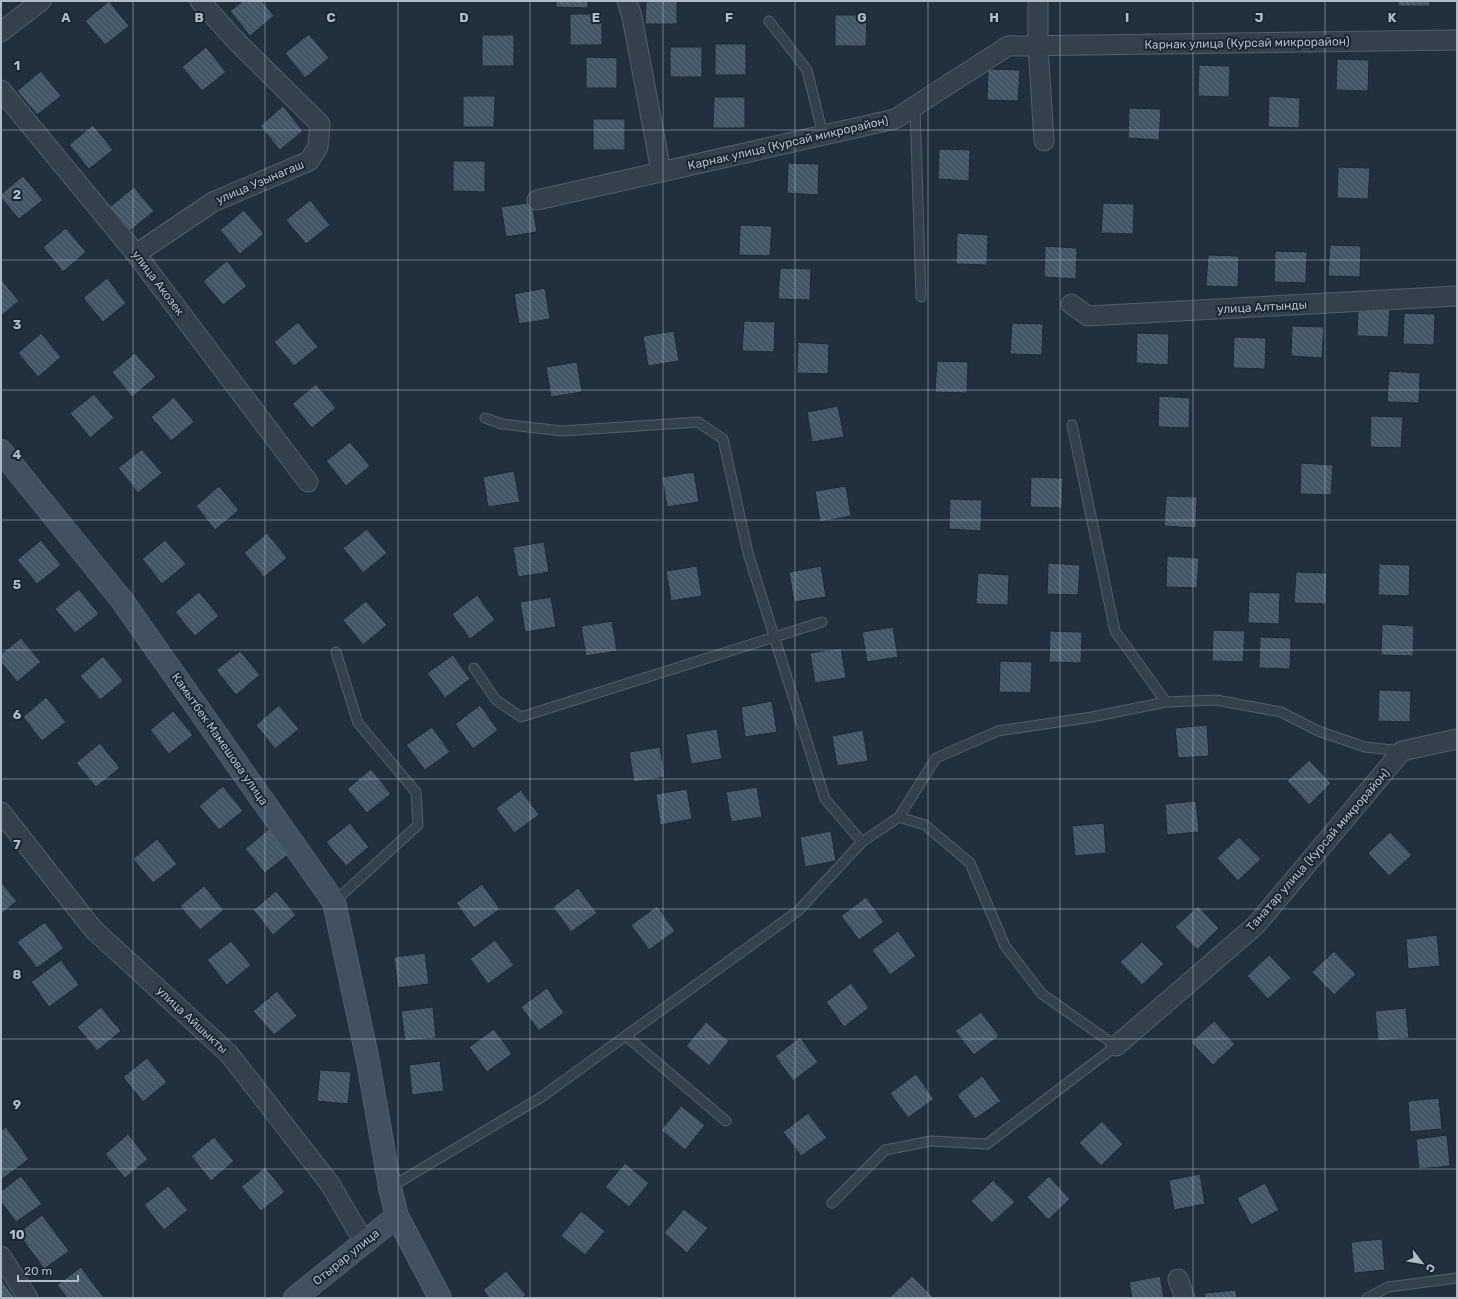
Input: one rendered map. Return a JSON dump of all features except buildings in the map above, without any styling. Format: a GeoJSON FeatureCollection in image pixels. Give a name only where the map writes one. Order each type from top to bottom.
{"type":"FeatureCollection","features":[{"type":"Feature","properties":{"kind":"street"},"geometry":{"type":"LineString","coordinates":[[1,32],[41,1]]}},
{"type":"Feature","properties":{"kind":"street","name":"улица Узынагаш"},"geometry":{"type":"LineString","coordinates":[[136,254],[213,202],[309,161],[318,147],[320,124],[238,43],[200,1]]}},
{"type":"Feature","properties":{"kind":"street"},"geometry":{"type":"LineString","coordinates":[[627,1],[632,17],[660,172]]}},
{"type":"Feature","properties":{"kind":"street"},"geometry":{"type":"LineString","coordinates":[[1038,1],[1038,45],[1044,141]]}},
{"type":"Feature","properties":{"kind":"street","name":"Карнак улица (Курсай микрорайон)"},"geometry":{"type":"LineString","coordinates":[[537,200],[896,119],[1008,46],[1457,40]]}},
{"type":"Feature","properties":{"kind":"street","name":"улица Акозек"},"geometry":{"type":"LineString","coordinates":[[1,90],[136,254],[308,482]]}},
{"type":"Feature","properties":{"kind":"street","name":"улица Алтынды"},"geometry":{"type":"LineString","coordinates":[[1071,304],[1088,316],[1457,296]]}},
{"type":"Feature","properties":{"kind":"street","name":"Камытбек Мамешова улица"},"geometry":{"type":"LineString","coordinates":[[1,451],[121,599],[334,902],[368,1061],[390,1188],[397,1216],[440,1298]]}},
{"type":"Feature","properties":{"kind":"street"},"geometry":{"type":"LineString","coordinates":[[1402,751],[1457,739]]}},
{"type":"Feature","properties":{"kind":"street","name":"Танатар улица (Курсай микрорайон)"},"geometry":{"type":"LineString","coordinates":[[1116,1046],[1256,925],[1402,751]]}},
{"type":"Feature","properties":{"kind":"street","name":"улица Айшыкты"},"geometry":{"type":"LineString","coordinates":[[1,812],[93,929],[229,1054],[330,1184],[364,1242]]}},
{"type":"Feature","properties":{"kind":"street","name":"Отырар улица"},"geometry":{"type":"LineString","coordinates":[[295,1298],[397,1216]]}},
{"type":"Feature","properties":{"kind":"street"},"geometry":{"type":"LineString","coordinates":[[1,1256],[28,1298]]}},
{"type":"Feature","properties":{"kind":"street"},"geometry":{"type":"LineString","coordinates":[[1178,1279],[1186,1298]]}},
{"type":"Feature","properties":{"kind":"lane"},"geometry":{"type":"LineString","coordinates":[[769,21],[807,70],[823,135]]}},
{"type":"Feature","properties":{"kind":"lane"},"geometry":{"type":"LineString","coordinates":[[915,106],[921,297]]}},
{"type":"Feature","properties":{"kind":"lane"},"geometry":{"type":"LineString","coordinates":[[485,418],[502,424],[562,431],[698,422],[723,439],[748,553],[826,799],[862,842]]}},
{"type":"Feature","properties":{"kind":"lane"},"geometry":{"type":"LineString","coordinates":[[1072,425],[1115,631],[1166,702]]}},
{"type":"Feature","properties":{"kind":"lane"},"geometry":{"type":"LineString","coordinates":[[474,668],[496,700],[521,717],[822,622]]}},
{"type":"Feature","properties":{"kind":"lane"},"geometry":{"type":"LineString","coordinates":[[334,902],[418,825],[416,792],[358,723],[336,652]]}},
{"type":"Feature","properties":{"kind":"lane"},"geometry":{"type":"LineString","coordinates":[[390,1188],[540,1098],[798,911],[862,842],[899,817],[936,758],[998,731],[1092,717],[1166,702],[1216,700],[1282,712],[1318,731],[1364,747],[1402,751]]}},
{"type":"Feature","properties":{"kind":"lane"},"geometry":{"type":"LineString","coordinates":[[832,1203],[885,1150],[931,1141],[987,1144],[1116,1046],[1042,994],[1005,946],[970,863],[925,825],[899,817]]}},
{"type":"Feature","properties":{"kind":"lane"},"geometry":{"type":"LineString","coordinates":[[626,1036],[726,1121]]}},
{"type":"Feature","properties":{"kind":"lane"},"geometry":{"type":"LineString","coordinates":[[1367,1298],[1388,1287],[1457,1278]]}}]}
